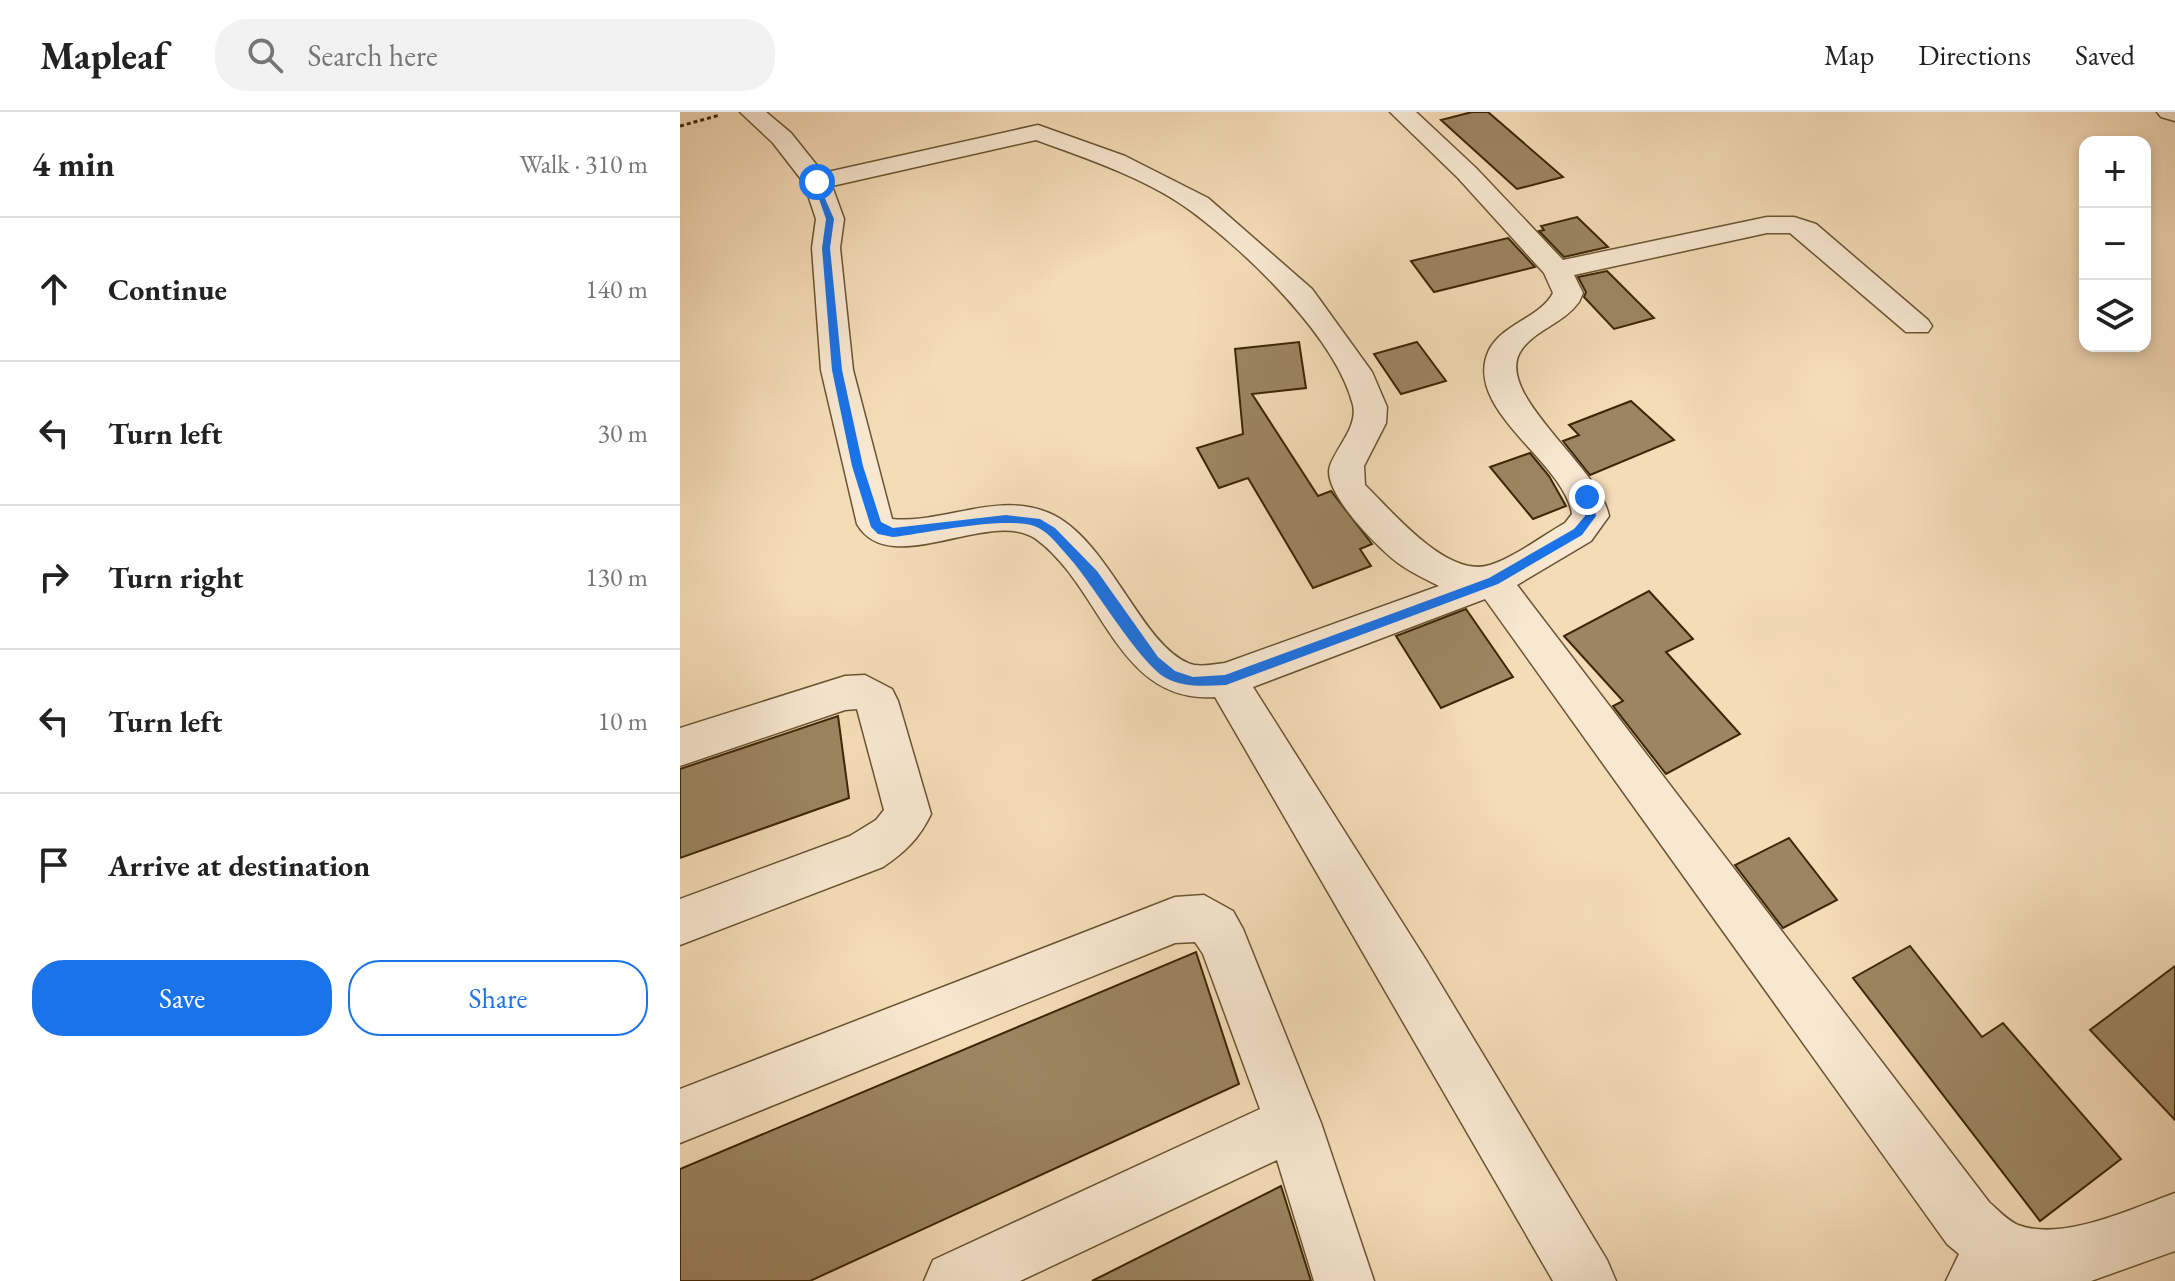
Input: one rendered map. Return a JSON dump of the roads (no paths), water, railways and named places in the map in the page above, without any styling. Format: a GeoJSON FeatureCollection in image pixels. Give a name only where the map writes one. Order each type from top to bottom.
{"type":"FeatureCollection","features":[{"type":"Feature","properties":{"kind":"street"},"geometry":{"type":"LineString","coordinates":[[752,112],[782,138],[817,182],[830,219],[826,248],[837,370],[858,466],[875,524],[882,531],[893,533],[1006,519],[1036,522],[1051,531],[1092,574],[1153,661],[1171,674],[1193,682],[1226,680],[1493,581],[1578,532],[1591,516],[1587,497],[1523,421],[1501,379],[1499,363],[1503,350],[1564,302],[1568,293],[1557,270],[1467,173],[1402,112]]}},
{"type":"Feature","properties":{"kind":"street"},"geometry":{"type":"LineString","coordinates":[[2169,112],[2175,114]]}},
{"type":"Feature","properties":{"kind":"street"},"geometry":{"type":"LineString","coordinates":[[817,182],[1038,132],[1116,161],[1199,204],[1302,295],[1356,372],[1370,407],[1369,423],[1347,466],[1345,480],[1352,493],[1413,555],[1453,576],[1493,581],[1968,1223],[1988,1265],[2028,1257],[2063,1259],[2175,1222]]}},
{"type":"Feature","properties":{"kind":"street"},"geometry":{"type":"LineString","coordinates":[[1557,270],[1767,225],[1794,225],[1806,230],[1917,326]]}},
{"type":"Feature","properties":{"kind":"street"},"geometry":{"type":"LineString","coordinates":[[1226,680],[1408,978],[1586,1281]]}},
{"type":"Feature","properties":{"kind":"street"},"geometry":{"type":"LineString","coordinates":[[680,747],[845,693],[865,692],[877,701],[908,814],[892,835],[866,852],[680,922]]}},
{"type":"Feature","properties":{"kind":"street"},"geometry":{"type":"LineString","coordinates":[[680,1116],[1175,920],[1204,918],[1216,928],[1225,946],[1293,1123],[1344,1281]]}},
{"type":"Feature","properties":{"kind":"street"},"geometry":{"type":"LineString","coordinates":[[954,1281],[1293,1123]]}}]}
